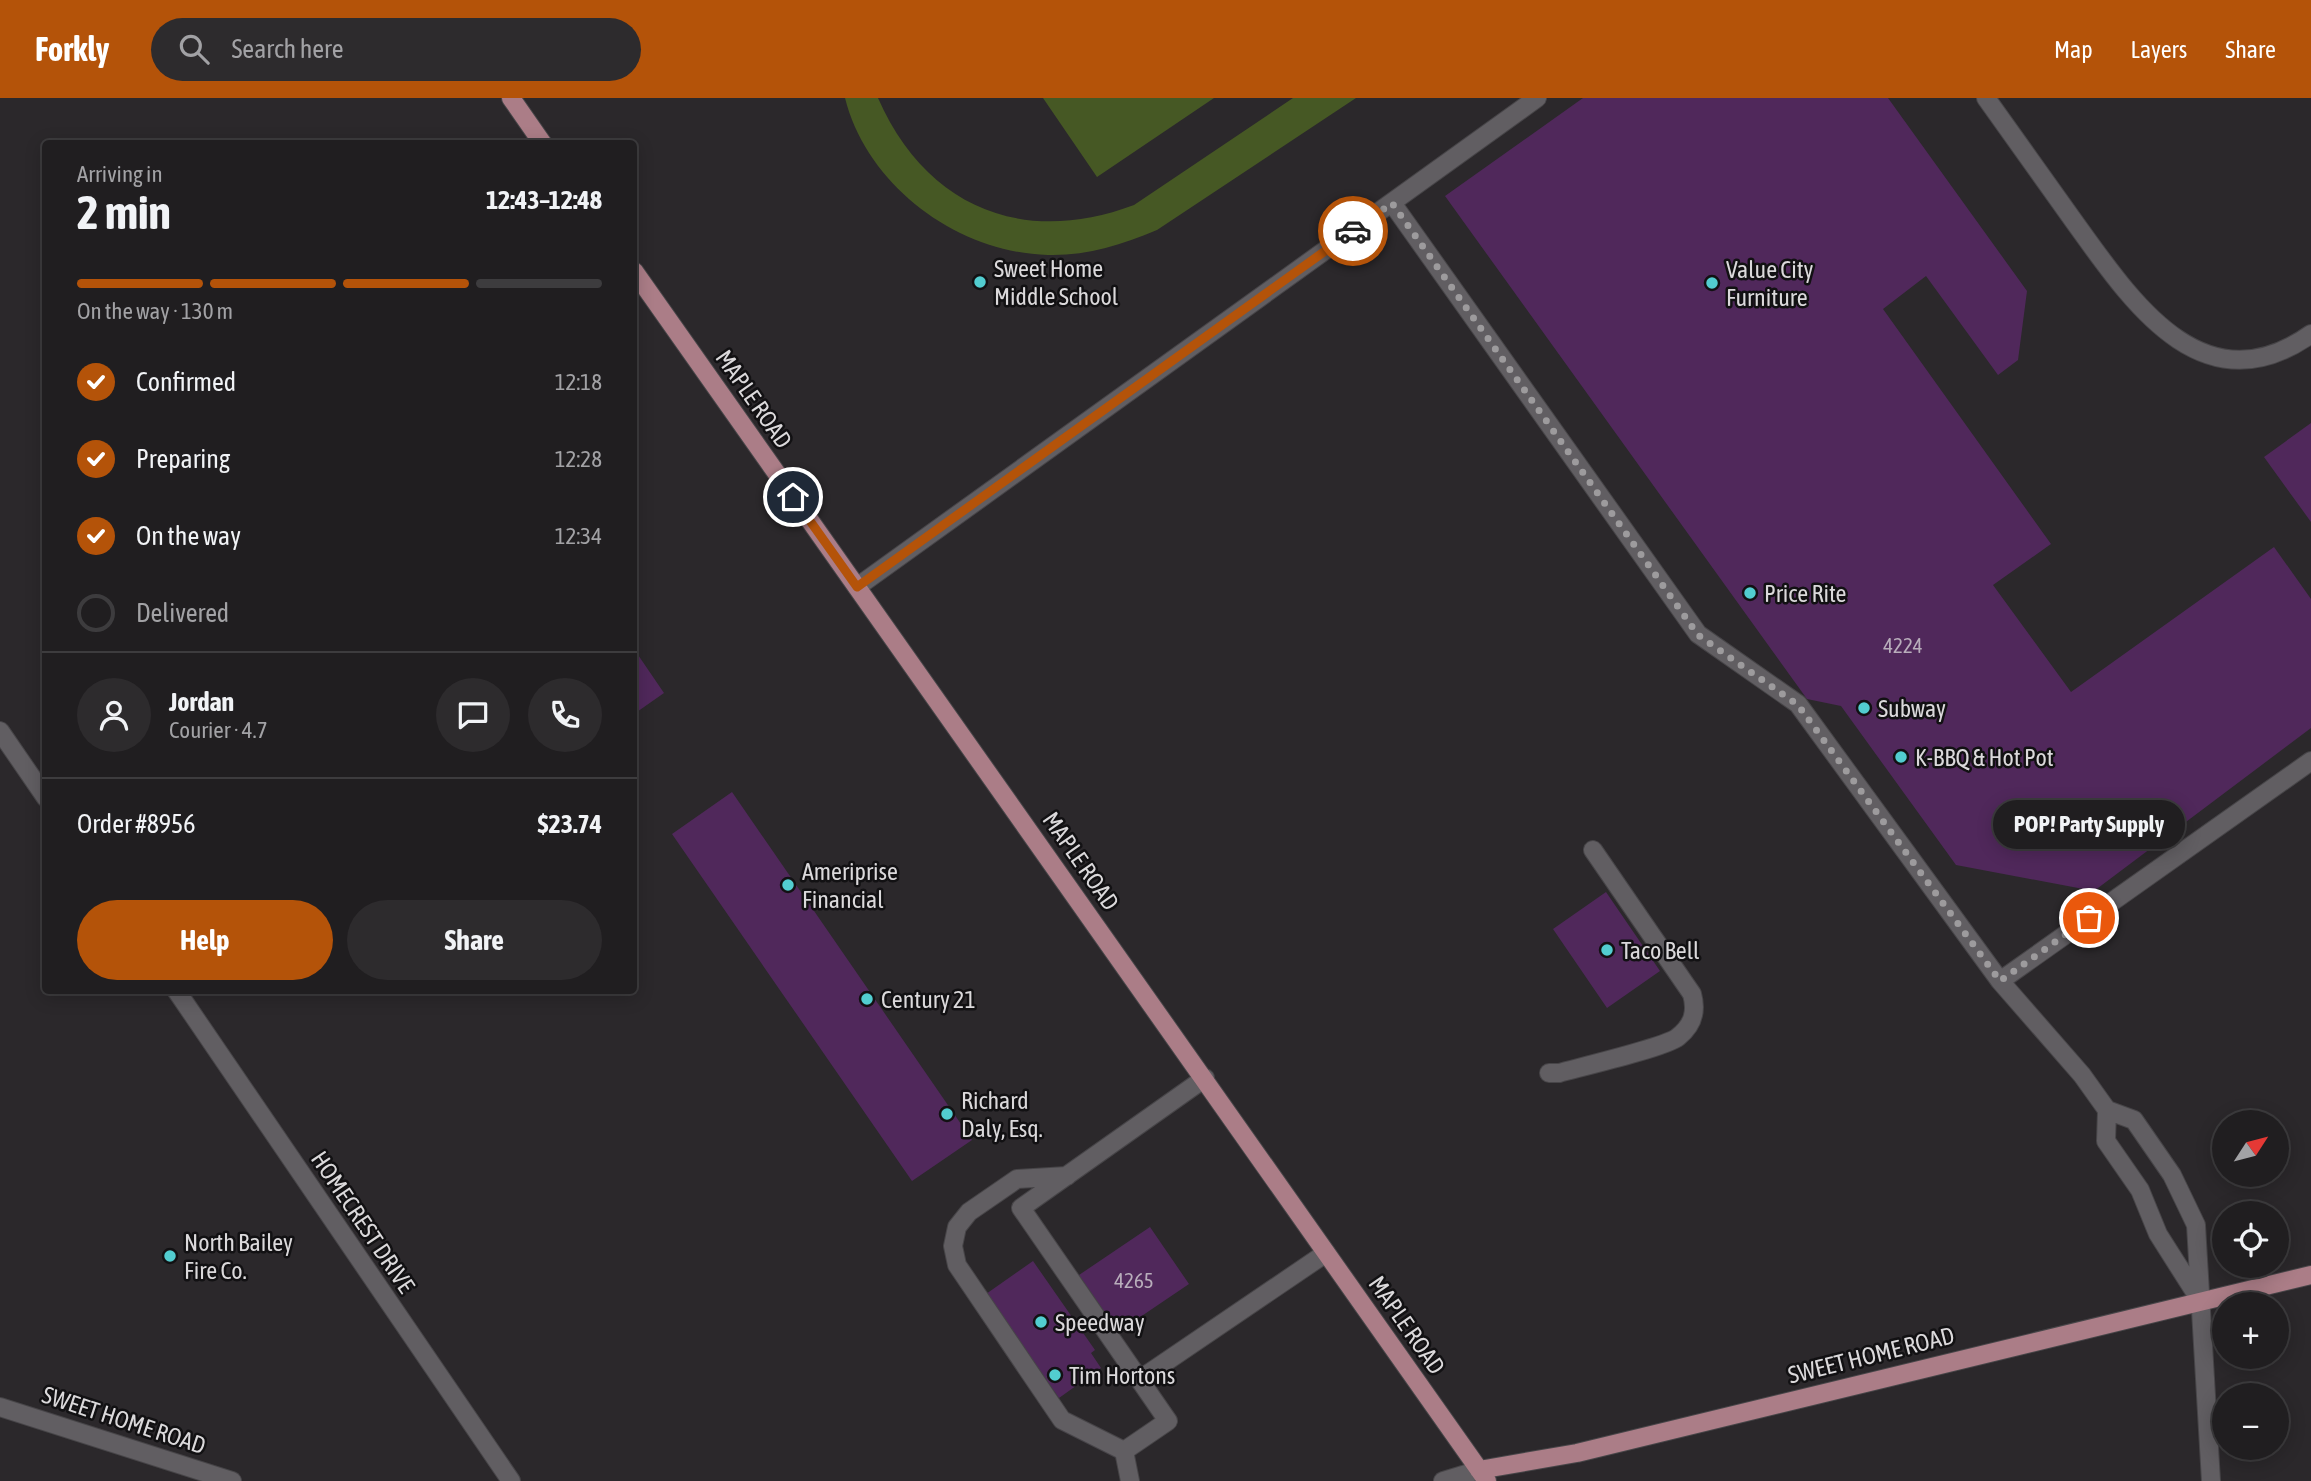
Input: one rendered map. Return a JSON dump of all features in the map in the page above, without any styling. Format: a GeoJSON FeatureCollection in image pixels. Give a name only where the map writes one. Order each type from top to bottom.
{"type":"FeatureCollection","features":[{"type":"Feature","properties":{"kind":"main road"},"geometry":{"type":"LineString","coordinates":[[511,98],[540,140]]}},
{"type":"Feature","properties":{"kind":"main road","name":"MAPLE ROAD"},"geometry":{"type":"LineString","coordinates":[[637,275],[1483,1475]]}},
{"type":"Feature","properties":{"kind":"main road","name":"SWEET HOME ROAD"},"geometry":{"type":"LineString","coordinates":[[1483,1475],[2311,1275]]}},
{"type":"Feature","properties":{"kind":"street"},"geometry":{"type":"LineString","coordinates":[[857,587],[1537,98]]}},
{"type":"Feature","properties":{"kind":"street"},"geometry":{"type":"LineString","coordinates":[[1986,98],[2128,296],[2164,331],[2203,354],[2245,361],[2286,352],[2311,334]]}},
{"type":"Feature","properties":{"kind":"street"},"geometry":{"type":"LineString","coordinates":[[1392,203],[1698,635],[1798,705],[2000,981],[2082,1075],[2107,1110],[2134,1120],[2172,1175],[2196,1225],[2211,1481]]}},
{"type":"Feature","properties":{"kind":"street"},"geometry":{"type":"LineString","coordinates":[[0,731],[42,792]]}},
{"type":"Feature","properties":{"kind":"street"},"geometry":{"type":"LineString","coordinates":[[2000,981],[2311,761]]}},
{"type":"Feature","properties":{"kind":"street"},"geometry":{"type":"LineString","coordinates":[[1549,1073],[1559,1073],[1676,1040],[1694,1018],[1692,994],[1593,850]]}},
{"type":"Feature","properties":{"kind":"street","name":"HOMECREST DRIVE"},"geometry":{"type":"LineString","coordinates":[[179,994],[511,1481]]}},
{"type":"Feature","properties":{"kind":"street"},"geometry":{"type":"LineString","coordinates":[[1125,1451],[1168,1421],[1021,1208],[1205,1078]]}},
{"type":"Feature","properties":{"kind":"street"},"geometry":{"type":"LineString","coordinates":[[2107,1110],[2105,1141],[2140,1190],[2158,1234],[2200,1300]]}},
{"type":"Feature","properties":{"kind":"street"},"geometry":{"type":"LineString","coordinates":[[1066,1176],[1017,1179],[969,1212],[957,1227],[953,1246],[957,1265],[1062,1420],[1125,1451]]}},
{"type":"Feature","properties":{"kind":"street"},"geometry":{"type":"LineString","coordinates":[[1139,1380],[1326,1253]]}},
{"type":"Feature","properties":{"kind":"street","name":"SWEET HOME ROAD"},"geometry":{"type":"LineString","coordinates":[[0,1406],[232,1481]]}},
{"type":"Feature","properties":{"kind":"street"},"geometry":{"type":"LineString","coordinates":[[1125,1451],[1130,1481]]}},
{"type":"Feature","properties":{"kind":"street","name":"SWEET HOME ROAD"},"geometry":{"type":"LineString","coordinates":[[1443,1481],[1483,1475]]}},
{"type":"Feature","properties":{"kind":"green space"},"geometry":{"type":"Polygon","coordinates":[[[845,98],[878,98],[898,136],[923,167],[951,191],[982,208],[1017,218],[1054,221],[1093,217],[1134,205],[1293,98],[1356,98],[1157,230],[1103,248],[1076,254],[1048,255],[1014,251],[981,242],[950,228],[921,209],[895,186],[873,159],[856,130],[845,98]]]}},
{"type":"Feature","properties":{"kind":"green space"},"geometry":{"type":"Polygon","coordinates":[[[1043,98],[1214,98],[1097,177],[1043,98]]]}},
{"type":"Feature","properties":{"kind":"building"},"geometry":{"type":"Polygon","coordinates":[[[1583,98],[1888,98],[2027,291],[2018,360],[1998,375],[1926,276],[1883,309],[2051,544],[1993,585],[2071,692],[2274,547],[2311,599],[2311,728],[2094,891],[1956,865],[1841,706],[1807,699],[1445,196],[1583,98]]]}},
{"type":"Feature","properties":{"kind":"building"},"geometry":{"type":"Polygon","coordinates":[[[2311,423],[2311,522],[2264,457],[2311,423]]]}},
{"type":"Feature","properties":{"kind":"building"},"geometry":{"type":"Polygon","coordinates":[[[637,653],[664,693],[637,712],[637,653]]]}},
{"type":"Feature","properties":{"kind":"building"},"geometry":{"type":"Polygon","coordinates":[[[732,792],[972,1140],[912,1181],[672,834],[732,792]]]}},
{"type":"Feature","properties":{"kind":"building","name":"Taco Bell"},"geometry":{"type":"Polygon","coordinates":[[[1606,892],[1660,971],[1607,1008],[1553,929],[1606,892]]]}},
{"type":"Feature","properties":{"kind":"building","name":"Speedway"},"geometry":{"type":"Polygon","coordinates":[[[1150,1227],[1189,1284],[1118,1332],[1079,1275],[1150,1227]]]}},
{"type":"Feature","properties":{"kind":"building","name":"Speedway"},"geometry":{"type":"Polygon","coordinates":[[[1033,1261],[1095,1350],[1091,1353],[1101,1368],[1059,1398],[986,1294],[1033,1261]]]}},
{"type":"Feature","properties":{"kind":"way so far"},"geometry":{"type":"LineString","coordinates":[[1353,231],[1392,203],[1698,635],[1798,705],[2000,981],[2089,918]]}},
{"type":"Feature","properties":{"kind":"place","name":"Sweet Home Middle School"},"geometry":{"type":"Point","coordinates":[980,282]}},
{"type":"Feature","properties":{"kind":"place","name":"Value City Furniture"},"geometry":{"type":"Point","coordinates":[1712,283]}},
{"type":"Feature","properties":{"kind":"place","name":"Price Rite"},"geometry":{"type":"Point","coordinates":[1750,593]}},
{"type":"Feature","properties":{"kind":"place","name":"Subway"},"geometry":{"type":"Point","coordinates":[1864,708]}},
{"type":"Feature","properties":{"kind":"place","name":"K-BBQ & Hot Pot"},"geometry":{"type":"Point","coordinates":[1901,757]}},
{"type":"Feature","properties":{"kind":"place","name":"Ameriprise Financial"},"geometry":{"type":"Point","coordinates":[788,885]}},
{"type":"Feature","properties":{"kind":"place","name":"POP! Party Supply"},"geometry":{"type":"Point","coordinates":[2089,918]}},
{"type":"Feature","properties":{"kind":"place","name":"Taco Bell"},"geometry":{"type":"Point","coordinates":[1607,950]}},
{"type":"Feature","properties":{"kind":"place","name":"Century 21"},"geometry":{"type":"Point","coordinates":[867,999]}},
{"type":"Feature","properties":{"kind":"place","name":"Richard Daly, Esq."},"geometry":{"type":"Point","coordinates":[947,1114]}},
{"type":"Feature","properties":{"kind":"place","name":"North Bailey Fire Co."},"geometry":{"type":"Point","coordinates":[170,1256]}},
{"type":"Feature","properties":{"kind":"place","name":"Speedway"},"geometry":{"type":"Point","coordinates":[1041,1322]}},
{"type":"Feature","properties":{"kind":"place","name":"Tim Hortons"},"geometry":{"type":"Point","coordinates":[1055,1375]}},
{"type":"Feature","properties":{"kind":"route"},"geometry":{"type":"LineString","coordinates":[[793,497],[857,587],[1353,231]]}}]}
